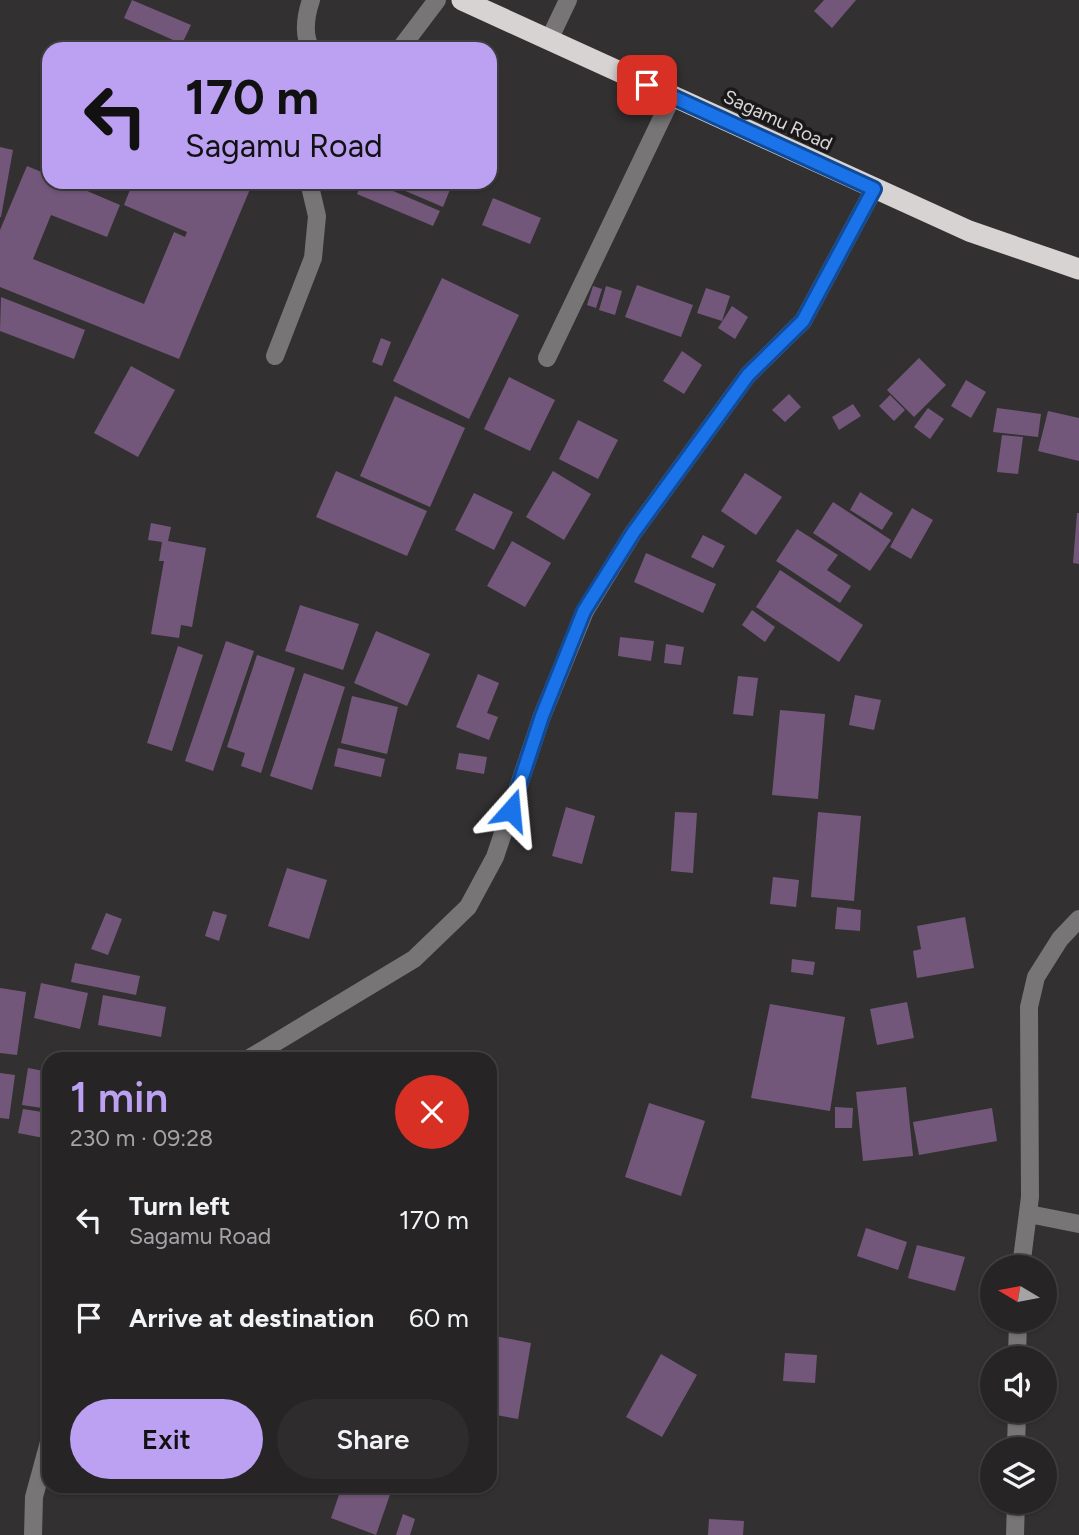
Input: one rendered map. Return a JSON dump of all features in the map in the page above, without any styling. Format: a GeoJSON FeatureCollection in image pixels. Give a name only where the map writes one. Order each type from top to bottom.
{"type":"FeatureCollection","features":[{"type":"Feature","properties":{"kind":"highway","name":"Sagamu Road"},"geometry":{"type":"LineString","coordinates":[[462,0],[969,231],[1079,269]]}},
{"type":"Feature","properties":{"kind":"street"},"geometry":{"type":"LineString","coordinates":[[308,42],[306,14],[311,0]]}},
{"type":"Feature","properties":{"kind":"street"},"geometry":{"type":"LineString","coordinates":[[405,42],[437,0]]}},
{"type":"Feature","properties":{"kind":"street"},"geometry":{"type":"LineString","coordinates":[[549,40],[568,0]]}},
{"type":"Feature","properties":{"kind":"street"},"geometry":{"type":"LineString","coordinates":[[547,358],[672,97]]}},
{"type":"Feature","properties":{"kind":"street"},"geometry":{"type":"LineString","coordinates":[[275,356],[313,258],[317,216],[311,189]]}},
{"type":"Feature","properties":{"kind":"street"},"geometry":{"type":"LineString","coordinates":[[260,1052],[414,959],[468,907],[495,857],[542,716],[584,611],[633,533],[748,375],[803,321],[874,189]]}},
{"type":"Feature","properties":{"kind":"street"},"geometry":{"type":"LineString","coordinates":[[1023,1255],[1029,1213],[1029,1007],[1036,977],[1060,939],[1079,919]]}},
{"type":"Feature","properties":{"kind":"street"},"geometry":{"type":"LineString","coordinates":[[1029,1213],[1079,1224]]}},
{"type":"Feature","properties":{"kind":"street"},"geometry":{"type":"LineString","coordinates":[[33,1535],[34,1497],[42,1468]]}},
{"type":"Feature","properties":{"kind":"street"},"geometry":{"type":"LineString","coordinates":[[1015,1535],[1016,1514]]}},
{"type":"Feature","properties":{"kind":"building"},"geometry":{"type":"Polygon","coordinates":[[[132,0],[191,25],[183,42],[178,42],[124,18],[132,0]]]}},
{"type":"Feature","properties":{"kind":"building"},"geometry":{"type":"Polygon","coordinates":[[[824,0],[856,0],[832,28],[814,11],[824,0]]]}},
{"type":"Feature","properties":{"kind":"building"},"geometry":{"type":"Polygon","coordinates":[[[0,147],[13,150],[1,217],[0,217],[0,147]]]}},
{"type":"Feature","properties":{"kind":"building"},"geometry":{"type":"Polygon","coordinates":[[[27,166],[42,172],[42,189],[82,189],[120,205],[107,237],[51,215],[33,259],[144,304],[174,232],[185,237],[187,232],[124,205],[130,189],[250,189],[179,359],[0,287],[0,230],[27,166]]]}},
{"type":"Feature","properties":{"kind":"building"},"geometry":{"type":"Polygon","coordinates":[[[359,189],[388,189],[440,211],[433,226],[357,194],[359,189]]]}},
{"type":"Feature","properties":{"kind":"building"},"geometry":{"type":"Polygon","coordinates":[[[401,189],[450,189],[443,207],[401,189]]]}},
{"type":"Feature","properties":{"kind":"building"},"geometry":{"type":"Polygon","coordinates":[[[493,198],[541,218],[530,244],[482,225],[493,198]]]}},
{"type":"Feature","properties":{"kind":"building"},"geometry":{"type":"Polygon","coordinates":[[[442,278],[519,315],[469,419],[393,381],[442,278]]]}},
{"type":"Feature","properties":{"kind":"building"},"geometry":{"type":"Polygon","coordinates":[[[637,285],[693,305],[681,337],[625,317],[637,285]]]}},
{"type":"Feature","properties":{"kind":"building"},"geometry":{"type":"Polygon","coordinates":[[[593,286],[602,289],[596,308],[587,305],[593,286]]]}},
{"type":"Feature","properties":{"kind":"building"},"geometry":{"type":"Polygon","coordinates":[[[606,286],[622,291],[615,315],[599,310],[606,286]]]}},
{"type":"Feature","properties":{"kind":"building"},"geometry":{"type":"Polygon","coordinates":[[[706,288],[730,296],[722,321],[697,313],[706,288]]]}},
{"type":"Feature","properties":{"kind":"building"},"geometry":{"type":"Polygon","coordinates":[[[1,297],[85,330],[74,359],[0,331],[1,297]]]}},
{"type":"Feature","properties":{"kind":"building"},"geometry":{"type":"Polygon","coordinates":[[[732,306],[748,317],[735,339],[718,328],[732,306]]]}},
{"type":"Feature","properties":{"kind":"building"},"geometry":{"type":"Polygon","coordinates":[[[381,338],[391,342],[382,366],[372,362],[381,338]]]}},
{"type":"Feature","properties":{"kind":"building"},"geometry":{"type":"Polygon","coordinates":[[[682,351],[702,365],[684,394],[663,381],[682,351]]]}},
{"type":"Feature","properties":{"kind":"building"},"geometry":{"type":"Polygon","coordinates":[[[919,358],[946,385],[914,417],[887,390],[919,358]]]}},
{"type":"Feature","properties":{"kind":"building"},"geometry":{"type":"Polygon","coordinates":[[[131,366],[175,390],[138,457],[94,433],[131,366]]]}},
{"type":"Feature","properties":{"kind":"building"},"geometry":{"type":"Polygon","coordinates":[[[509,377],[555,400],[530,451],[484,429],[509,377]]]}},
{"type":"Feature","properties":{"kind":"building"},"geometry":{"type":"Polygon","coordinates":[[[966,380],[986,392],[971,418],[951,406],[966,380]]]}},
{"type":"Feature","properties":{"kind":"building"},"geometry":{"type":"Polygon","coordinates":[[[789,394],[801,407],[785,422],[772,410],[789,394]]]}},
{"type":"Feature","properties":{"kind":"building"},"geometry":{"type":"Polygon","coordinates":[[[890,395],[905,410],[894,421],[879,406],[890,395]]]}},
{"type":"Feature","properties":{"kind":"building"},"geometry":{"type":"Polygon","coordinates":[[[395,396],[465,428],[430,507],[360,476],[395,396]]]}},
{"type":"Feature","properties":{"kind":"building"},"geometry":{"type":"Polygon","coordinates":[[[853,404],[861,416],[839,430],[832,417],[853,404]]]}},
{"type":"Feature","properties":{"kind":"building"},"geometry":{"type":"Polygon","coordinates":[[[928,408],[944,419],[930,439],[914,427],[928,408]]]}},
{"type":"Feature","properties":{"kind":"building"},"geometry":{"type":"Polygon","coordinates":[[[997,408],[1041,414],[1038,437],[993,432],[997,408]]]}},
{"type":"Feature","properties":{"kind":"building"},"geometry":{"type":"Polygon","coordinates":[[[1048,411],[1079,418],[1079,461],[1038,451],[1048,411]]]}},
{"type":"Feature","properties":{"kind":"building"},"geometry":{"type":"Polygon","coordinates":[[[578,420],[618,440],[598,479],[559,459],[578,420]]]}},
{"type":"Feature","properties":{"kind":"building"},"geometry":{"type":"Polygon","coordinates":[[[1002,435],[1023,437],[1018,474],[997,472],[1002,435]]]}},
{"type":"Feature","properties":{"kind":"building"},"geometry":{"type":"Polygon","coordinates":[[[336,471],[427,511],[407,556],[316,517],[336,471]]]}},
{"type":"Feature","properties":{"kind":"building"},"geometry":{"type":"Polygon","coordinates":[[[553,471],[591,494],[564,540],[526,517],[553,471]]]}},
{"type":"Feature","properties":{"kind":"building"},"geometry":{"type":"Polygon","coordinates":[[[745,473],[782,497],[756,535],[721,511],[745,473]]]}},
{"type":"Feature","properties":{"kind":"building"},"geometry":{"type":"Polygon","coordinates":[[[860,492],[893,513],[882,530],[850,510],[860,492]]]}},
{"type":"Feature","properties":{"kind":"building"},"geometry":{"type":"Polygon","coordinates":[[[474,493],[513,512],[494,550],[455,530],[474,493]]]}},
{"type":"Feature","properties":{"kind":"building"},"geometry":{"type":"Polygon","coordinates":[[[833,502],[891,540],[870,571],[813,533],[833,502]]]}},
{"type":"Feature","properties":{"kind":"building"},"geometry":{"type":"Polygon","coordinates":[[[912,508],[933,520],[911,559],[890,547],[912,508]]]}},
{"type":"Feature","properties":{"kind":"building"},"geometry":{"type":"Polygon","coordinates":[[[1079,513],[1079,564],[1073,563],[1079,513]]]}},
{"type":"Feature","properties":{"kind":"building"},"geometry":{"type":"Polygon","coordinates":[[[151,523],[171,527],[168,541],[206,548],[192,627],[181,625],[179,638],[151,634],[164,561],[159,561],[162,542],[148,540],[151,523]]]}},
{"type":"Feature","properties":{"kind":"building"},"geometry":{"type":"Polygon","coordinates":[[[797,529],[838,555],[827,570],[851,586],[840,603],[776,561],[797,529]]]}},
{"type":"Feature","properties":{"kind":"building"},"geometry":{"type":"Polygon","coordinates":[[[703,535],[725,546],[713,568],[691,557],[703,535]]]}},
{"type":"Feature","properties":{"kind":"building"},"geometry":{"type":"Polygon","coordinates":[[[512,541],[551,563],[525,607],[487,586],[512,541]]]}},
{"type":"Feature","properties":{"kind":"building"},"geometry":{"type":"Polygon","coordinates":[[[646,553],[716,584],[703,613],[634,582],[646,553]]]}},
{"type":"Feature","properties":{"kind":"building"},"geometry":{"type":"Polygon","coordinates":[[[780,570],[863,625],[839,662],[756,607],[780,570]]]}},
{"type":"Feature","properties":{"kind":"building"},"geometry":{"type":"Polygon","coordinates":[[[300,605],[359,624],[343,670],[285,651],[300,605]]]}},
{"type":"Feature","properties":{"kind":"building"},"geometry":{"type":"Polygon","coordinates":[[[752,610],[775,627],[765,642],[742,625],[752,610]]]}},
{"type":"Feature","properties":{"kind":"building"},"geometry":{"type":"Polygon","coordinates":[[[376,631],[430,654],[407,706],[354,683],[376,631]]]}},
{"type":"Feature","properties":{"kind":"building"},"geometry":{"type":"Polygon","coordinates":[[[620,637],[654,641],[651,661],[618,656],[620,637]]]}},
{"type":"Feature","properties":{"kind":"building"},"geometry":{"type":"Polygon","coordinates":[[[226,641],[254,651],[213,771],[185,761],[226,641]]]}},
{"type":"Feature","properties":{"kind":"building"},"geometry":{"type":"Polygon","coordinates":[[[666,644],[684,647],[681,665],[664,663],[666,644]]]}},
{"type":"Feature","properties":{"kind":"building"},"geometry":{"type":"Polygon","coordinates":[[[178,646],[203,655],[172,751],[147,743],[178,646]]]}},
{"type":"Feature","properties":{"kind":"building"},"geometry":{"type":"Polygon","coordinates":[[[257,655],[295,668],[261,773],[241,766],[245,753],[227,747],[257,655]]]}},
{"type":"Feature","properties":{"kind":"building"},"geometry":{"type":"Polygon","coordinates":[[[304,673],[345,687],[312,790],[270,776],[304,673]]]}},
{"type":"Feature","properties":{"kind":"building"},"geometry":{"type":"Polygon","coordinates":[[[478,674],[499,683],[487,713],[498,717],[489,740],[456,727],[478,674]]]}},
{"type":"Feature","properties":{"kind":"building"},"geometry":{"type":"Polygon","coordinates":[[[738,676],[758,678],[753,716],[733,714],[738,676]]]}},
{"type":"Feature","properties":{"kind":"building"},"geometry":{"type":"Polygon","coordinates":[[[855,695],[881,700],[874,730],[849,725],[855,695]]]}},
{"type":"Feature","properties":{"kind":"building"},"geometry":{"type":"Polygon","coordinates":[[[352,696],[398,707],[387,754],[341,743],[352,696]]]}},
{"type":"Feature","properties":{"kind":"building"},"geometry":{"type":"Polygon","coordinates":[[[780,710],[825,714],[818,799],[772,795],[780,710]]]}},
{"type":"Feature","properties":{"kind":"building"},"geometry":{"type":"Polygon","coordinates":[[[338,748],[385,759],[381,777],[334,766],[338,748]]]}},
{"type":"Feature","properties":{"kind":"building"},"geometry":{"type":"Polygon","coordinates":[[[459,753],[487,757],[484,774],[456,769],[459,753]]]}},
{"type":"Feature","properties":{"kind":"building"},"geometry":{"type":"Polygon","coordinates":[[[566,807],[595,816],[582,864],[552,856],[566,807]]]}},
{"type":"Feature","properties":{"kind":"building"},"geometry":{"type":"Polygon","coordinates":[[[675,812],[697,813],[693,873],[671,871],[675,812]]]}},
{"type":"Feature","properties":{"kind":"building"},"geometry":{"type":"Polygon","coordinates":[[[818,812],[861,816],[854,901],[811,897],[818,812]]]}},
{"type":"Feature","properties":{"kind":"building"},"geometry":{"type":"Polygon","coordinates":[[[287,868],[327,880],[309,939],[268,926],[287,868]]]}},
{"type":"Feature","properties":{"kind":"building"},"geometry":{"type":"Polygon","coordinates":[[[773,877],[799,880],[796,907],[770,904],[773,877]]]}},
{"type":"Feature","properties":{"kind":"building"},"geometry":{"type":"Polygon","coordinates":[[[837,907],[861,910],[860,931],[835,929],[837,907]]]}},
{"type":"Feature","properties":{"kind":"building"},"geometry":{"type":"Polygon","coordinates":[[[213,911],[227,915],[219,941],[205,936],[213,911]]]}},
{"type":"Feature","properties":{"kind":"building"},"geometry":{"type":"Polygon","coordinates":[[[106,913],[122,919],[108,955],[91,949],[106,913]]]}},
{"type":"Feature","properties":{"kind":"building"},"geometry":{"type":"Polygon","coordinates":[[[965,917],[974,968],[917,978],[913,951],[921,949],[917,926],[965,917]]]}},
{"type":"Feature","properties":{"kind":"building"},"geometry":{"type":"Polygon","coordinates":[[[792,959],[815,962],[813,975],[791,972],[792,959]]]}},
{"type":"Feature","properties":{"kind":"building"},"geometry":{"type":"Polygon","coordinates":[[[75,963],[140,976],[136,995],[71,982],[75,963]]]}},
{"type":"Feature","properties":{"kind":"building"},"geometry":{"type":"Polygon","coordinates":[[[41,983],[88,993],[80,1029],[34,1018],[41,983]]]}},
{"type":"Feature","properties":{"kind":"building"},"geometry":{"type":"Polygon","coordinates":[[[0,988],[26,992],[17,1055],[0,1053],[0,988]]]}},
{"type":"Feature","properties":{"kind":"building"},"geometry":{"type":"Polygon","coordinates":[[[103,995],[166,1007],[161,1037],[98,1025],[103,995]]]}},
{"type":"Feature","properties":{"kind":"building"},"geometry":{"type":"Polygon","coordinates":[[[907,1002],[914,1038],[877,1045],[870,1009],[907,1002]]]}},
{"type":"Feature","properties":{"kind":"building"},"geometry":{"type":"Polygon","coordinates":[[[770,1004],[845,1017],[830,1111],[751,1098],[770,1004]]]}},
{"type":"Feature","properties":{"kind":"building"},"geometry":{"type":"Polygon","coordinates":[[[28,1068],[42,1071],[42,1108],[22,1105],[28,1068]]]}},
{"type":"Feature","properties":{"kind":"building"},"geometry":{"type":"Polygon","coordinates":[[[0,1073],[15,1075],[9,1119],[0,1118],[0,1073]]]}},
{"type":"Feature","properties":{"kind":"building"},"geometry":{"type":"Polygon","coordinates":[[[906,1087],[913,1156],[863,1161],[856,1092],[906,1087]]]}},
{"type":"Feature","properties":{"kind":"building"},"geometry":{"type":"Polygon","coordinates":[[[649,1103],[705,1121],[681,1196],[625,1177],[649,1103]]]}},
{"type":"Feature","properties":{"kind":"building"},"geometry":{"type":"Polygon","coordinates":[[[835,1107],[853,1108],[852,1128],[835,1128],[835,1107]]]}},
{"type":"Feature","properties":{"kind":"building"},"geometry":{"type":"Polygon","coordinates":[[[992,1108],[997,1141],[919,1155],[913,1122],[992,1108]]]}},
{"type":"Feature","properties":{"kind":"building"},"geometry":{"type":"Polygon","coordinates":[[[23,1109],[42,1112],[42,1138],[18,1133],[23,1109]]]}},
{"type":"Feature","properties":{"kind":"building"},"geometry":{"type":"Polygon","coordinates":[[[866,1228],[907,1242],[898,1270],[857,1256],[866,1228]]]}},
{"type":"Feature","properties":{"kind":"building"},"geometry":{"type":"Polygon","coordinates":[[[917,1245],[965,1257],[955,1291],[908,1278],[917,1245]]]}},
{"type":"Feature","properties":{"kind":"building"},"geometry":{"type":"Polygon","coordinates":[[[497,1336],[531,1343],[518,1419],[497,1415],[497,1336]]]}},
{"type":"Feature","properties":{"kind":"building"},"geometry":{"type":"Polygon","coordinates":[[[785,1353],[817,1355],[815,1383],[783,1381],[785,1353]]]}},
{"type":"Feature","properties":{"kind":"building"},"geometry":{"type":"Polygon","coordinates":[[[661,1354],[697,1375],[662,1437],[626,1417],[661,1354]]]}},
{"type":"Feature","properties":{"kind":"building"},"geometry":{"type":"Polygon","coordinates":[[[340,1493],[391,1493],[376,1535],[331,1518],[340,1493]]]}},
{"type":"Feature","properties":{"kind":"building"},"geometry":{"type":"Polygon","coordinates":[[[403,1514],[415,1519],[410,1535],[396,1535],[403,1514]]]}},
{"type":"Feature","properties":{"kind":"building"},"geometry":{"type":"Polygon","coordinates":[[[709,1519],[744,1521],[743,1535],[708,1535],[709,1519]]]}},
{"type":"Feature","properties":{"kind":"route"},"geometry":{"type":"LineString","coordinates":[[511,810],[542,716],[584,611],[633,533],[748,375],[803,321],[874,189],[647,85]]}}]}
